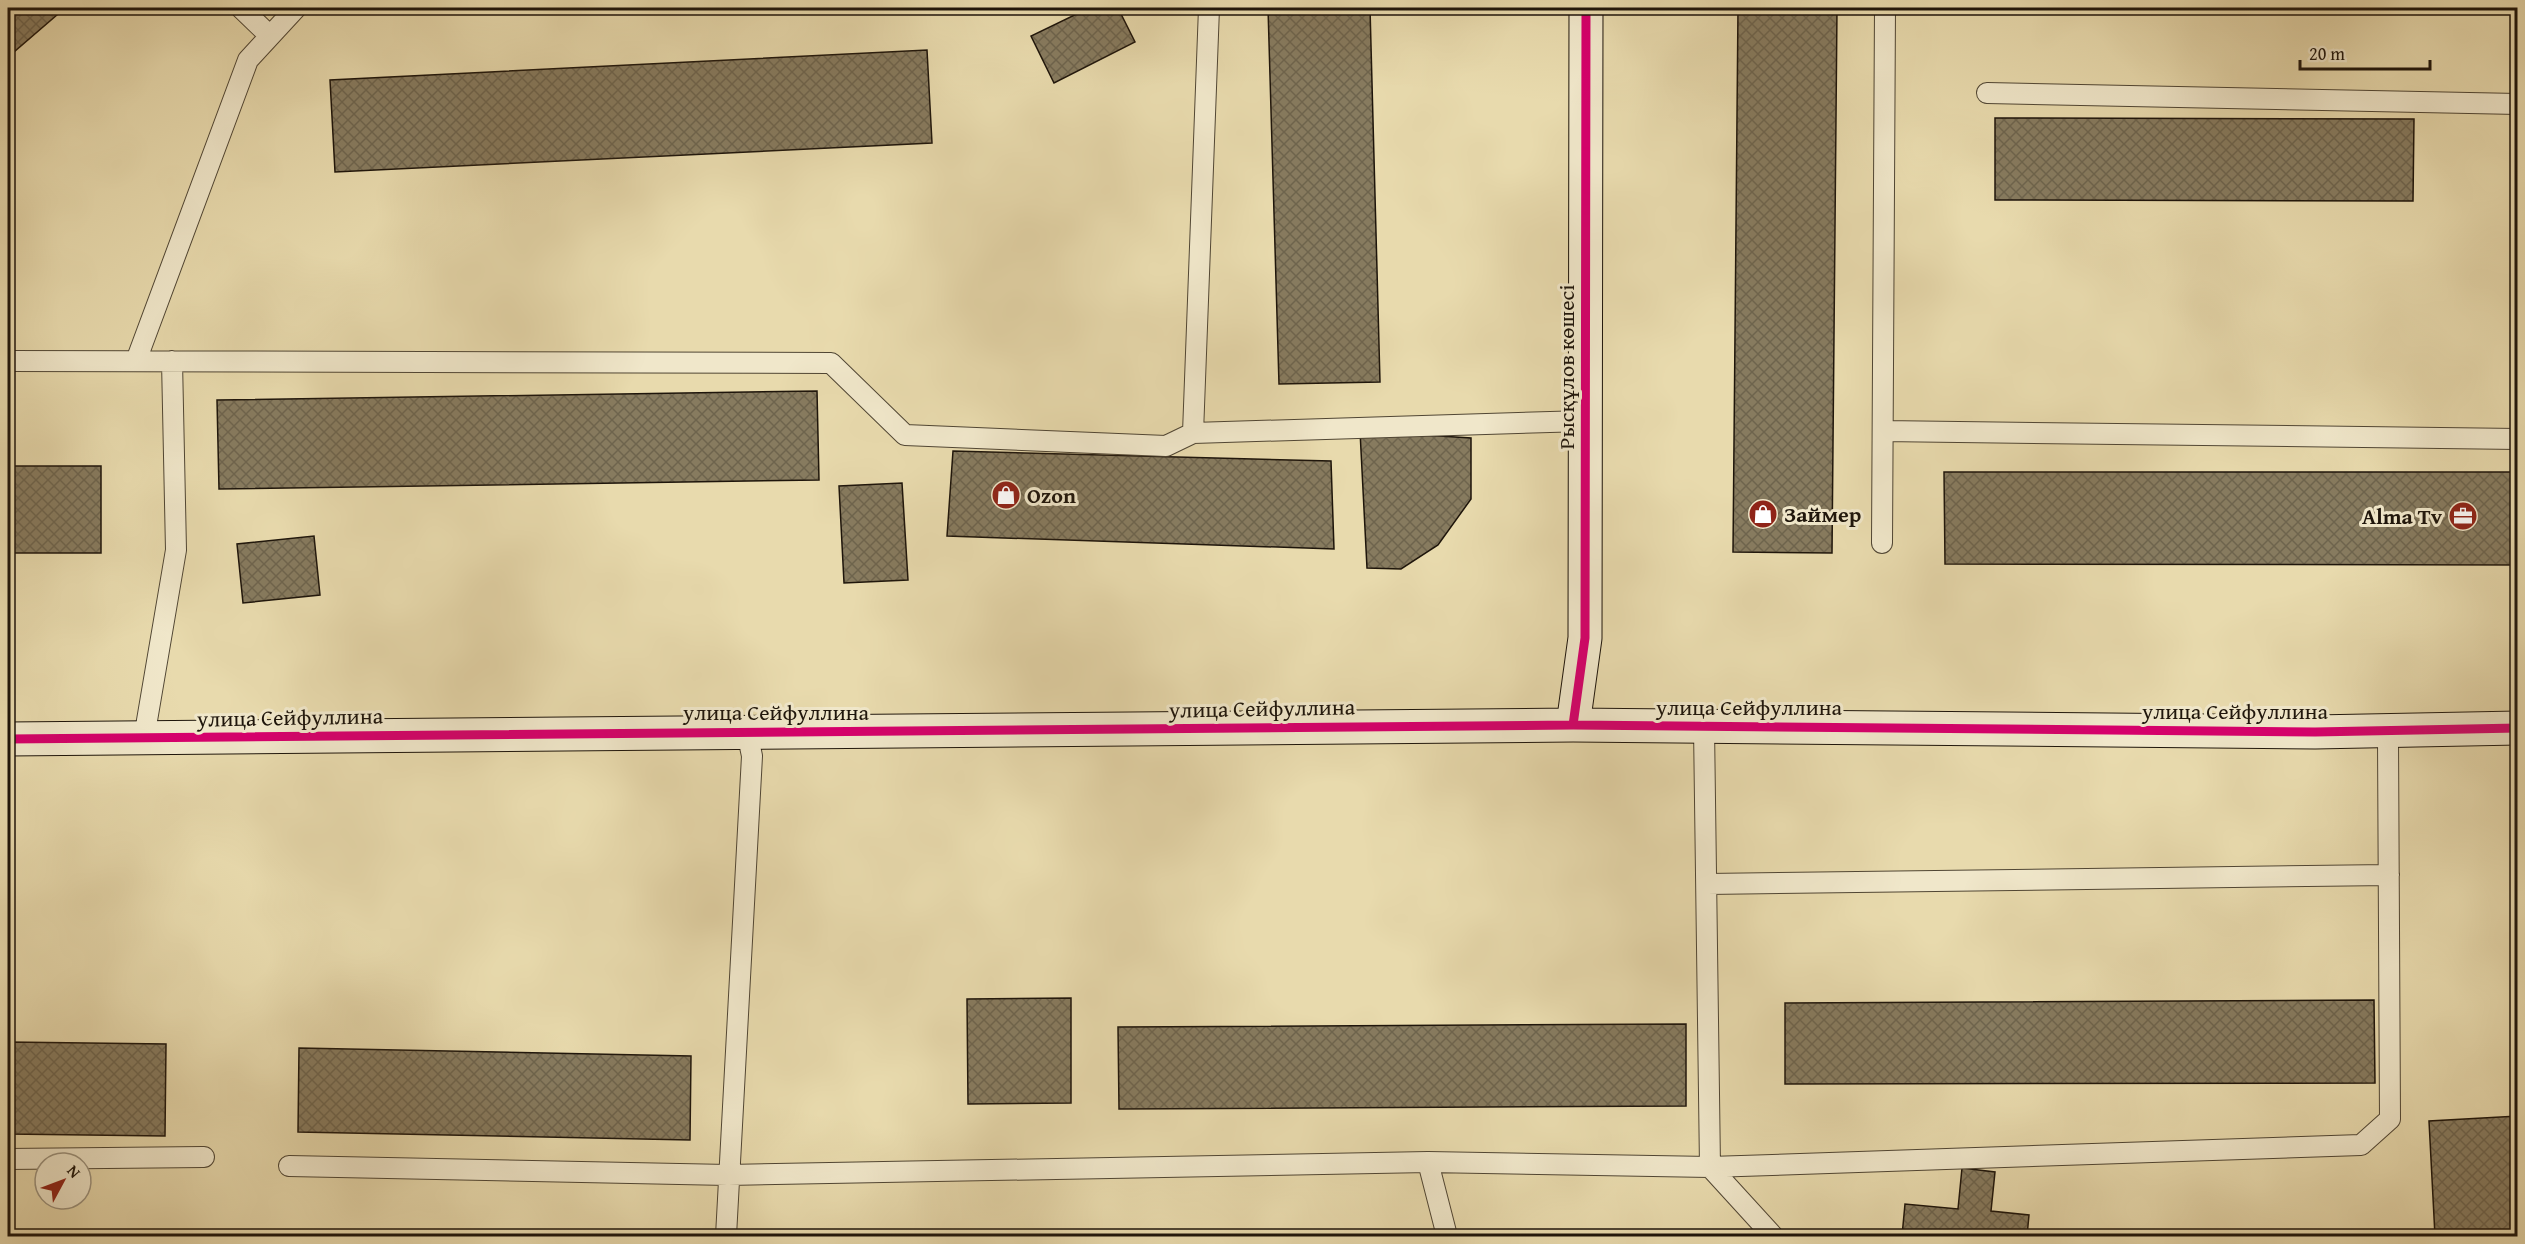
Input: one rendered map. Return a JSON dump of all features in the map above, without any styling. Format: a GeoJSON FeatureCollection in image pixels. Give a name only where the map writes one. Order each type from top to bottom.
{"type":"FeatureCollection","features":[{"type":"Feature","properties":{"kind":"street","name":"Рысқұлов көшесі"},"geometry":{"type":"LineString","coordinates":[[1573,725],[1584,638],[1586,8]]}},
{"type":"Feature","properties":{"kind":"street","name":"улица Сейфуллина"},"geometry":{"type":"LineString","coordinates":[[8,739],[1573,725],[2386,730],[2517,728]]}},
{"type":"Feature","properties":{"kind":"lane"},"geometry":{"type":"LineString","coordinates":[[241,8],[270,36]]}},
{"type":"Feature","properties":{"kind":"lane"},"geometry":{"type":"LineString","coordinates":[[136,361],[248,60],[296,8]]}},
{"type":"Feature","properties":{"kind":"lane"},"geometry":{"type":"LineString","coordinates":[[1193,433],[1209,8]]}},
{"type":"Feature","properties":{"kind":"lane"},"geometry":{"type":"LineString","coordinates":[[1882,543],[1885,8]]}},
{"type":"Feature","properties":{"kind":"lane"},"geometry":{"type":"LineString","coordinates":[[1987,93],[2517,104]]}},
{"type":"Feature","properties":{"kind":"lane"},"geometry":{"type":"LineString","coordinates":[[8,361],[831,363],[905,435],[1166,446],[1193,433],[1585,421]]}},
{"type":"Feature","properties":{"kind":"lane"},"geometry":{"type":"LineString","coordinates":[[144,738],[177,550],[172,361]]}},
{"type":"Feature","properties":{"kind":"lane"},"geometry":{"type":"LineString","coordinates":[[1883,431],[2517,439]]}},
{"type":"Feature","properties":{"kind":"lane"},"geometry":{"type":"LineString","coordinates":[[1704,727],[1710,1167],[1773,1236]]}},
{"type":"Feature","properties":{"kind":"lane"},"geometry":{"type":"LineString","coordinates":[[289,1166],[728,1175],[1428,1162],[1710,1167],[2361,1145],[2391,1119],[2388,739],[2386,730]]}},
{"type":"Feature","properties":{"kind":"lane"},"geometry":{"type":"LineString","coordinates":[[726,1236],[752,756],[747,732]]}},
{"type":"Feature","properties":{"kind":"lane"},"geometry":{"type":"LineString","coordinates":[[1707,884],[2389,875]]}},
{"type":"Feature","properties":{"kind":"lane"},"geometry":{"type":"LineString","coordinates":[[8,1159],[204,1158]]}},
{"type":"Feature","properties":{"kind":"lane"},"geometry":{"type":"LineString","coordinates":[[1428,1162],[1447,1236]]}},
{"type":"Feature","properties":{"kind":"building"},"geometry":{"type":"Polygon","coordinates":[[[8,8],[65,8],[8,57],[8,8]]]}},
{"type":"Feature","properties":{"kind":"building"},"geometry":{"type":"Polygon","coordinates":[[[1089,8],[1118,8],[1135,42],[1054,83],[1031,36],[1089,8]]]}},
{"type":"Feature","properties":{"kind":"building"},"geometry":{"type":"Polygon","coordinates":[[[1268,8],[1370,8],[1380,382],[1279,384],[1268,8]]]}},
{"type":"Feature","properties":{"kind":"building"},"geometry":{"type":"Polygon","coordinates":[[[1738,8],[1837,8],[1832,553],[1733,552],[1738,8]]]}},
{"type":"Feature","properties":{"kind":"building"},"geometry":{"type":"Polygon","coordinates":[[[927,50],[932,143],[335,172],[330,80],[927,50]]]}},
{"type":"Feature","properties":{"kind":"building"},"geometry":{"type":"Polygon","coordinates":[[[1995,118],[2414,119],[2413,201],[1995,200],[1995,118]]]}},
{"type":"Feature","properties":{"kind":"building"},"geometry":{"type":"Polygon","coordinates":[[[817,391],[819,480],[219,489],[217,400],[817,391]]]}},
{"type":"Feature","properties":{"kind":"building"},"geometry":{"type":"Polygon","coordinates":[[[1360,431],[1471,438],[1471,499],[1438,545],[1401,569],[1367,568],[1360,431]]]}},
{"type":"Feature","properties":{"kind":"building"},"geometry":{"type":"Polygon","coordinates":[[[953,451],[1331,461],[1334,549],[947,536],[953,451]]]}},
{"type":"Feature","properties":{"kind":"building"},"geometry":{"type":"Polygon","coordinates":[[[8,466],[101,466],[101,553],[8,553],[8,466]]]}},
{"type":"Feature","properties":{"kind":"building"},"geometry":{"type":"Polygon","coordinates":[[[1944,472],[2518,472],[2518,565],[1945,564],[1944,472]]]}},
{"type":"Feature","properties":{"kind":"building"},"geometry":{"type":"Polygon","coordinates":[[[902,483],[908,580],[844,583],[839,486],[902,483]]]}},
{"type":"Feature","properties":{"kind":"building"},"geometry":{"type":"Polygon","coordinates":[[[314,536],[320,595],[243,603],[237,544],[314,536]]]}},
{"type":"Feature","properties":{"kind":"building"},"geometry":{"type":"Polygon","coordinates":[[[1071,998],[1071,1103],[968,1104],[967,999],[1071,998]]]}},
{"type":"Feature","properties":{"kind":"building"},"geometry":{"type":"Polygon","coordinates":[[[2374,1000],[2375,1083],[1785,1084],[1785,1003],[2374,1000]]]}},
{"type":"Feature","properties":{"kind":"building"},"geometry":{"type":"Polygon","coordinates":[[[1686,1024],[1686,1106],[1119,1109],[1118,1027],[1686,1024]]]}},
{"type":"Feature","properties":{"kind":"building"},"geometry":{"type":"Polygon","coordinates":[[[8,1042],[166,1044],[165,1136],[8,1134],[8,1042]]]}},
{"type":"Feature","properties":{"kind":"building"},"geometry":{"type":"Polygon","coordinates":[[[299,1048],[691,1056],[690,1140],[298,1132],[299,1048]]]}},
{"type":"Feature","properties":{"kind":"building"},"geometry":{"type":"Polygon","coordinates":[[[2518,1116],[2518,1236],[2435,1236],[2429,1121],[2518,1116]]]}},
{"type":"Feature","properties":{"kind":"building"},"geometry":{"type":"Polygon","coordinates":[[[1962,1168],[1995,1172],[1991,1211],[2029,1215],[2027,1236],[1902,1236],[1905,1204],[1958,1209],[1962,1168]]]}},
{"type":"Feature","properties":{"kind":"cycle path"},"geometry":{"type":"LineString","coordinates":[[1573,725],[1585,638],[1586,8]]}},
{"type":"Feature","properties":{"kind":"cycle path"},"geometry":{"type":"LineString","coordinates":[[8,739],[1573,725],[2315,732],[2518,728]]}},
{"type":"Feature","properties":{"kind":"place","name":"Ozon"},"geometry":{"type":"Point","coordinates":[1006,495]}},
{"type":"Feature","properties":{"kind":"place","name":"Займер"},"geometry":{"type":"Point","coordinates":[1763,514]}},
{"type":"Feature","properties":{"kind":"place","name":"Alma Tv"},"geometry":{"type":"Point","coordinates":[2463,516]}}]}
